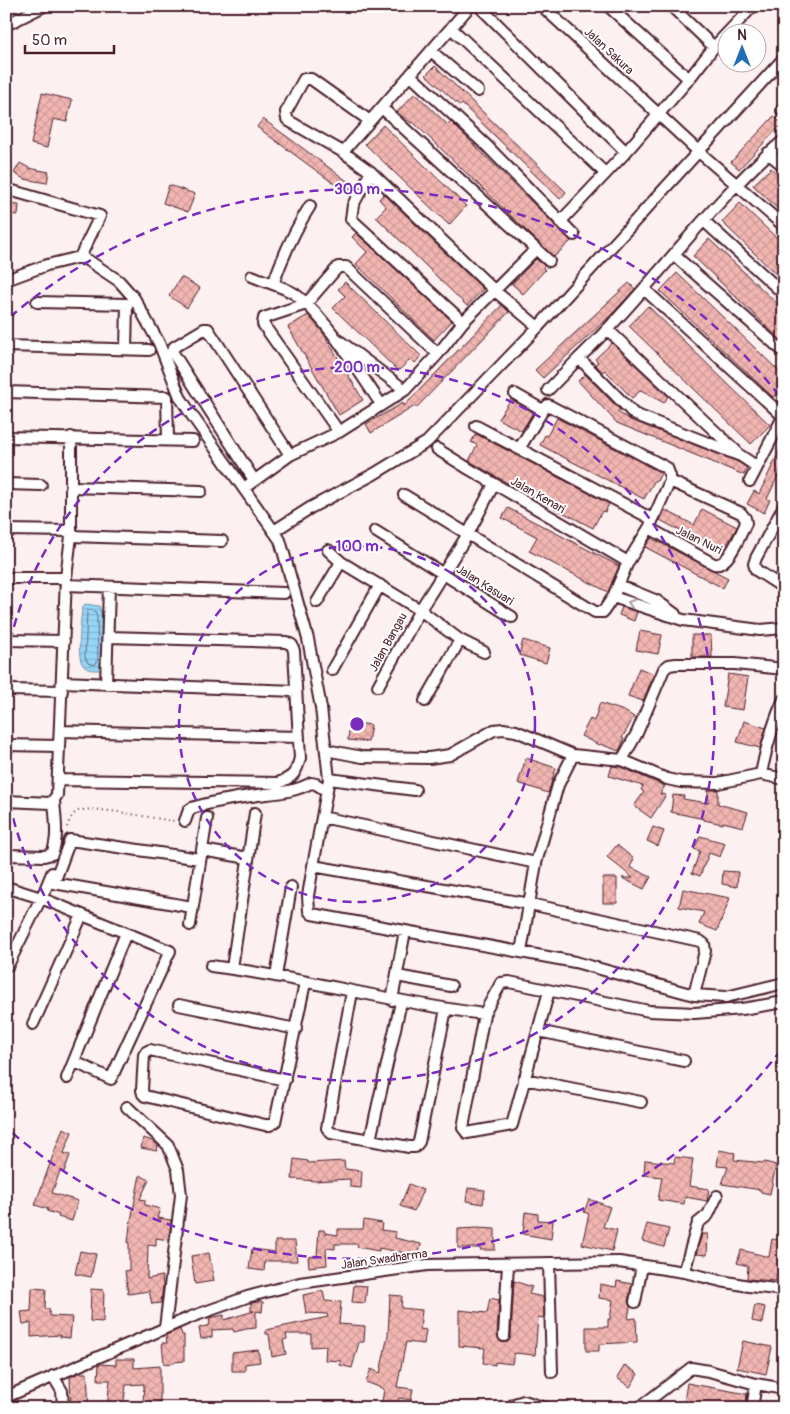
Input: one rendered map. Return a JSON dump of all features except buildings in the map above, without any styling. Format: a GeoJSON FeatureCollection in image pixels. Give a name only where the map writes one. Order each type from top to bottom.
{"type":"FeatureCollection","features":[{"type":"Feature","properties":{"kind":"street"},"geometry":{"type":"LineString","coordinates":[[6,25],[44,6]]}},
{"type":"Feature","properties":{"kind":"street"},"geometry":{"type":"LineString","coordinates":[[343,152],[470,6]]}},
{"type":"Feature","properties":{"kind":"street"},"geometry":{"type":"LineString","coordinates":[[479,6],[626,152]]}},
{"type":"Feature","properties":{"kind":"street","name":"Jalan Sakura"},"geometry":{"type":"LineString","coordinates":[[542,6],[698,150],[784,226]]}},
{"type":"Feature","properties":{"kind":"street"},"geometry":{"type":"LineString","coordinates":[[608,6],[689,79]]}},
{"type":"Feature","properties":{"kind":"street"},"geometry":{"type":"LineString","coordinates":[[672,6],[714,46]]}},
{"type":"Feature","properties":{"kind":"street"},"geometry":{"type":"LineString","coordinates":[[560,222],[626,152],[689,79],[714,46],[749,8]]}},
{"type":"Feature","properties":{"kind":"street"},"geometry":{"type":"LineString","coordinates":[[451,28],[605,173]]}},
{"type":"Feature","properties":{"kind":"street"},"geometry":{"type":"LineString","coordinates":[[431,52],[478,91]]}},
{"type":"Feature","properties":{"kind":"street"},"geometry":{"type":"LineString","coordinates":[[274,531],[310,508],[374,474],[427,442],[538,327],[784,58]]}},
{"type":"Feature","properties":{"kind":"street"},"geometry":{"type":"LineString","coordinates":[[410,75],[487,146],[574,235]]}},
{"type":"Feature","properties":{"kind":"street"},"geometry":{"type":"LineString","coordinates":[[370,121],[311,79],[304,79],[286,112],[287,119],[343,152],[371,172],[495,291],[538,327]]}},
{"type":"Feature","properties":{"kind":"street"},"geometry":{"type":"LineString","coordinates":[[382,108],[549,261]]}},
{"type":"Feature","properties":{"kind":"street"},"geometry":{"type":"LineString","coordinates":[[548,390],[608,330],[737,184],[784,140]]}},
{"type":"Feature","properties":{"kind":"street"},"geometry":{"type":"LineString","coordinates":[[768,153],[784,166]]}},
{"type":"Feature","properties":{"kind":"street"},"geometry":{"type":"LineString","coordinates":[[371,172],[356,198],[351,212],[351,219],[463,322]]}},
{"type":"Feature","properties":{"kind":"street"},"geometry":{"type":"LineString","coordinates":[[6,189],[100,216],[80,257]]}},
{"type":"Feature","properties":{"kind":"street"},"geometry":{"type":"LineString","coordinates":[[273,284],[285,251],[310,206]]}},
{"type":"Feature","properties":{"kind":"street"},"geometry":{"type":"LineString","coordinates":[[704,221],[784,294]]}},
{"type":"Feature","properties":{"kind":"street"},"geometry":{"type":"LineString","coordinates":[[244,488],[290,455],[339,432],[405,390],[438,354],[463,322],[536,249]]}},
{"type":"Feature","properties":{"kind":"street"},"geometry":{"type":"LineString","coordinates":[[674,255],[784,352]]}},
{"type":"Feature","properties":{"kind":"street"},"geometry":{"type":"LineString","coordinates":[[6,280],[47,265],[80,257],[119,281],[134,298],[158,343],[180,397],[190,414],[280,540],[288,563],[308,640],[321,708],[329,779],[313,866],[307,906],[309,912],[574,962],[694,995],[726,997],[784,983]]}},
{"type":"Feature","properties":{"kind":"street"},"geometry":{"type":"LineString","coordinates":[[339,432],[263,324],[264,318],[306,304],[338,267],[346,267],[438,354]]}},
{"type":"Feature","properties":{"kind":"street"},"geometry":{"type":"LineString","coordinates":[[252,276],[294,294],[306,304],[334,336],[381,404]]}},
{"type":"Feature","properties":{"kind":"street"},"geometry":{"type":"LineString","coordinates":[[644,289],[784,416],[756,466],[750,481]]}},
{"type":"Feature","properties":{"kind":"street"},"geometry":{"type":"LineString","coordinates":[[37,302],[127,304],[126,350]]}},
{"type":"Feature","properties":{"kind":"street"},"geometry":{"type":"LineString","coordinates":[[254,480],[175,356],[172,351],[174,347],[204,329],[208,329],[290,455]]}},
{"type":"Feature","properties":{"kind":"street"},"geometry":{"type":"LineString","coordinates":[[608,330],[741,456],[756,466]]}},
{"type":"Feature","properties":{"kind":"street"},"geometry":{"type":"LineString","coordinates":[[334,336],[405,390]]}},
{"type":"Feature","properties":{"kind":"street"},"geometry":{"type":"LineString","coordinates":[[6,346],[149,350]]}},
{"type":"Feature","properties":{"kind":"street"},"geometry":{"type":"LineString","coordinates":[[578,358],[634,414],[741,456]]}},
{"type":"Feature","properties":{"kind":"street"},"geometry":{"type":"LineString","coordinates":[[6,392],[167,397],[168,440]]}},
{"type":"Feature","properties":{"kind":"street"},"geometry":{"type":"LineString","coordinates":[[514,394],[543,410]]}},
{"type":"Feature","properties":{"kind":"street"},"geometry":{"type":"LineString","coordinates":[[404,495],[595,612],[603,612],[614,597],[628,562],[650,524],[670,481],[667,468],[548,405],[519,449]]}},
{"type":"Feature","properties":{"kind":"street"},"geometry":{"type":"LineString","coordinates":[[476,426],[650,524]]}},
{"type":"Feature","properties":{"kind":"street"},"geometry":{"type":"LineString","coordinates":[[6,437],[72,437],[193,442]]}},
{"type":"Feature","properties":{"kind":"street"},"geometry":{"type":"LineString","coordinates":[[6,801],[51,803],[57,795],[66,582],[71,534],[72,437]]}},
{"type":"Feature","properties":{"kind":"street","name":"Jalan Kenari"},"geometry":{"type":"LineString","coordinates":[[437,449],[628,562]]}},
{"type":"Feature","properties":{"kind":"street","name":"Jalan Nuri"},"geometry":{"type":"LineString","coordinates":[[650,524],[718,565],[728,558],[746,523],[741,513],[670,481]]}},
{"type":"Feature","properties":{"kind":"street"},"geometry":{"type":"LineString","coordinates":[[6,484],[41,484]]}},
{"type":"Feature","properties":{"kind":"street","name":"Jalan Bangau"},"geometry":{"type":"LineString","coordinates":[[378,686],[420,610],[468,534],[494,484]]}},
{"type":"Feature","properties":{"kind":"street"},"geometry":{"type":"LineString","coordinates":[[71,487],[201,491]]}},
{"type":"Feature","properties":{"kind":"street"},"geometry":{"type":"LineString","coordinates":[[784,506],[754,564],[756,570],[784,588]]}},
{"type":"Feature","properties":{"kind":"street"},"geometry":{"type":"LineString","coordinates":[[6,530],[222,541]]}},
{"type":"Feature","properties":{"kind":"street","name":"Jalan Kasuari"},"geometry":{"type":"LineString","coordinates":[[374,532],[512,617]]}},
{"type":"Feature","properties":{"kind":"street"},"geometry":{"type":"LineString","coordinates":[[328,550],[341,562],[420,610],[460,640],[484,652]]}},
{"type":"Feature","properties":{"kind":"street"},"geometry":{"type":"LineString","coordinates":[[317,602],[341,562]]}},
{"type":"Feature","properties":{"kind":"street"},"geometry":{"type":"LineString","coordinates":[[6,578],[109,587],[284,593]]}},
{"type":"Feature","properties":{"kind":"street"},"geometry":{"type":"LineString","coordinates":[[332,670],[380,585]]}},
{"type":"Feature","properties":{"kind":"street"},"geometry":{"type":"LineString","coordinates":[[618,585],[656,601],[683,620]]}},
{"type":"Feature","properties":{"kind":"street"},"geometry":{"type":"LineString","coordinates":[[106,684],[109,587]]}},
{"type":"Feature","properties":{"kind":"street"},"geometry":{"type":"LineString","coordinates":[[614,597],[683,620],[760,630],[784,628]]}},
{"type":"Feature","properties":{"kind":"street"},"geometry":{"type":"LineString","coordinates":[[58,780],[278,783],[289,779],[297,771],[300,758],[294,651],[292,645],[286,642],[108,637]]}},
{"type":"Feature","properties":{"kind":"street"},"geometry":{"type":"LineString","coordinates":[[6,640],[64,641]]}},
{"type":"Feature","properties":{"kind":"street"},"geometry":{"type":"LineString","coordinates":[[426,702],[460,640]]}},
{"type":"Feature","properties":{"kind":"street"},"geometry":{"type":"LineString","coordinates":[[622,760],[637,733],[664,669],[669,665],[735,664],[784,669]]}},
{"type":"Feature","properties":{"kind":"street"},"geometry":{"type":"LineString","coordinates":[[6,690],[106,684],[296,691]]}},
{"type":"Feature","properties":{"kind":"street"},"geometry":{"type":"LineString","coordinates":[[761,774],[774,724],[784,699]]}},
{"type":"Feature","properties":{"kind":"street"},"geometry":{"type":"LineString","coordinates":[[326,750],[362,756],[429,758],[450,755],[494,730],[503,729],[516,731],[573,754],[622,760],[667,779],[681,782],[718,783],[761,774],[784,779]]}},
{"type":"Feature","properties":{"kind":"street"},"geometry":{"type":"LineString","coordinates":[[60,731],[298,737]]}},
{"type":"Feature","properties":{"kind":"street"},"geometry":{"type":"LineString","coordinates":[[6,745],[59,746]]}},
{"type":"Feature","properties":{"kind":"street"},"geometry":{"type":"LineString","coordinates":[[521,952],[536,862],[558,784],[573,754]]}},
{"type":"Feature","properties":{"kind":"street"},"geometry":{"type":"LineString","coordinates":[[329,779],[415,790]]}},
{"type":"Feature","properties":{"kind":"street"},"geometry":{"type":"LineString","coordinates":[[185,822],[189,810],[192,808],[228,799],[273,793],[311,783],[326,791]]}},
{"type":"Feature","properties":{"kind":"street"},"geometry":{"type":"LineString","coordinates":[[6,855],[44,856],[52,854],[56,835],[54,800]]}},
{"type":"Feature","properties":{"kind":"street"},"geometry":{"type":"LineString","coordinates":[[232,968],[255,813]]}},
{"type":"Feature","properties":{"kind":"street"},"geometry":{"type":"LineString","coordinates":[[322,817],[536,862]]}},
{"type":"Feature","properties":{"kind":"street"},"geometry":{"type":"LineString","coordinates":[[190,925],[207,818]]}},
{"type":"Feature","properties":{"kind":"street"},"geometry":{"type":"LineString","coordinates":[[192,907],[54,883],[70,840],[201,855],[248,858]]}},
{"type":"Feature","properties":{"kind":"street"},"geometry":{"type":"LineString","coordinates":[[6,966],[41,898],[57,858]]}},
{"type":"Feature","properties":{"kind":"street"},"geometry":{"type":"LineString","coordinates":[[313,866],[530,904],[700,941],[704,944],[705,951],[694,995]]}},
{"type":"Feature","properties":{"kind":"street"},"geometry":{"type":"LineString","coordinates":[[6,887],[41,898],[170,951],[111,1079],[75,1062]]}},
{"type":"Feature","properties":{"kind":"street"},"geometry":{"type":"LineString","coordinates":[[276,976],[291,887]]}},
{"type":"Feature","properties":{"kind":"street"},"geometry":{"type":"LineString","coordinates":[[32,1024],[82,915]]}},
{"type":"Feature","properties":{"kind":"street"},"geometry":{"type":"LineString","coordinates":[[370,1140],[397,1001],[397,976],[405,931]]}},
{"type":"Feature","properties":{"kind":"street"},"geometry":{"type":"LineString","coordinates":[[68,1078],[126,933]]}},
{"type":"Feature","properties":{"kind":"street"},"geometry":{"type":"LineString","coordinates":[[212,966],[276,976],[397,1001],[484,1014]]}},
{"type":"Feature","properties":{"kind":"street"},"geometry":{"type":"LineString","coordinates":[[397,976],[451,986]]}},
{"type":"Feature","properties":{"kind":"street"},"geometry":{"type":"LineString","coordinates":[[286,1080],[150,1050],[144,1055],[142,1090],[146,1096],[270,1125],[275,1122],[286,1080],[305,982]]}},
{"type":"Feature","properties":{"kind":"street"},"geometry":{"type":"LineString","coordinates":[[549,991],[512,1125],[467,1133],[463,1128],[484,1014],[501,983],[509,982],[649,1011],[695,1013],[742,1009],[784,1002]]}},
{"type":"Feature","properties":{"kind":"street"},"geometry":{"type":"LineString","coordinates":[[352,992],[326,1128],[331,1133],[408,1147],[415,1147],[419,1142],[446,1009]]}},
{"type":"Feature","properties":{"kind":"street"},"geometry":{"type":"LineString","coordinates":[[179,1005],[296,1030]]}},
{"type":"Feature","properties":{"kind":"street"},"geometry":{"type":"LineString","coordinates":[[538,1031],[684,1062]]}},
{"type":"Feature","properties":{"kind":"street"},"geometry":{"type":"LineString","coordinates":[[524,1080],[641,1102]]}},
{"type":"Feature","properties":{"kind":"street"},"geometry":{"type":"LineString","coordinates":[[127,1108],[168,1145],[178,1170],[181,1194],[165,1328]]}},
{"type":"Feature","properties":{"kind":"street"},"geometry":{"type":"LineString","coordinates":[[684,1272],[698,1223],[708,1215],[717,1196]]}},
{"type":"Feature","properties":{"kind":"street","name":"Jalan Swadharma"},"geometry":{"type":"LineString","coordinates":[[6,1397],[191,1317],[247,1297],[300,1283],[427,1265],[619,1262],[684,1272],[721,1281],[784,1290]]}},
{"type":"Feature","properties":{"kind":"street"},"geometry":{"type":"LineString","coordinates":[[549,1263],[552,1372]]}},
{"type":"Feature","properties":{"kind":"street"},"geometry":{"type":"LineString","coordinates":[[504,1336],[508,1264]]}},
{"type":"Feature","properties":{"kind":"street"},"geometry":{"type":"LineString","coordinates":[[635,1302],[642,1266]]}},
{"type":"Feature","properties":{"kind":"street"},"geometry":{"type":"LineString","coordinates":[[639,1408],[691,1368],[784,1389]]}},
{"type":"Feature","properties":{"kind":"street"},"geometry":{"type":"LineString","coordinates":[[53,1376],[62,1391],[62,1408]]}},
{"type":"Feature","properties":{"kind":"street"},"geometry":{"type":"LineString","coordinates":[[752,1408],[756,1384]]}},
{"type":"Feature","properties":{"kind":"street"},"geometry":{"type":"LineString","coordinates":[[513,1408],[514,1404],[524,1401],[541,1407]]}},
{"type":"Feature","properties":{"kind":"path"},"geometry":{"type":"LineString","coordinates":[[67,828],[76,812],[91,809],[185,822]]}},
{"type":"Feature","properties":{"kind":"water"},"geometry":{"type":"Polygon","coordinates":[[[85,604],[99,606],[102,616],[102,670],[91,670],[83,665],[81,661],[79,647],[80,630],[82,609],[85,604]]]}}]}
